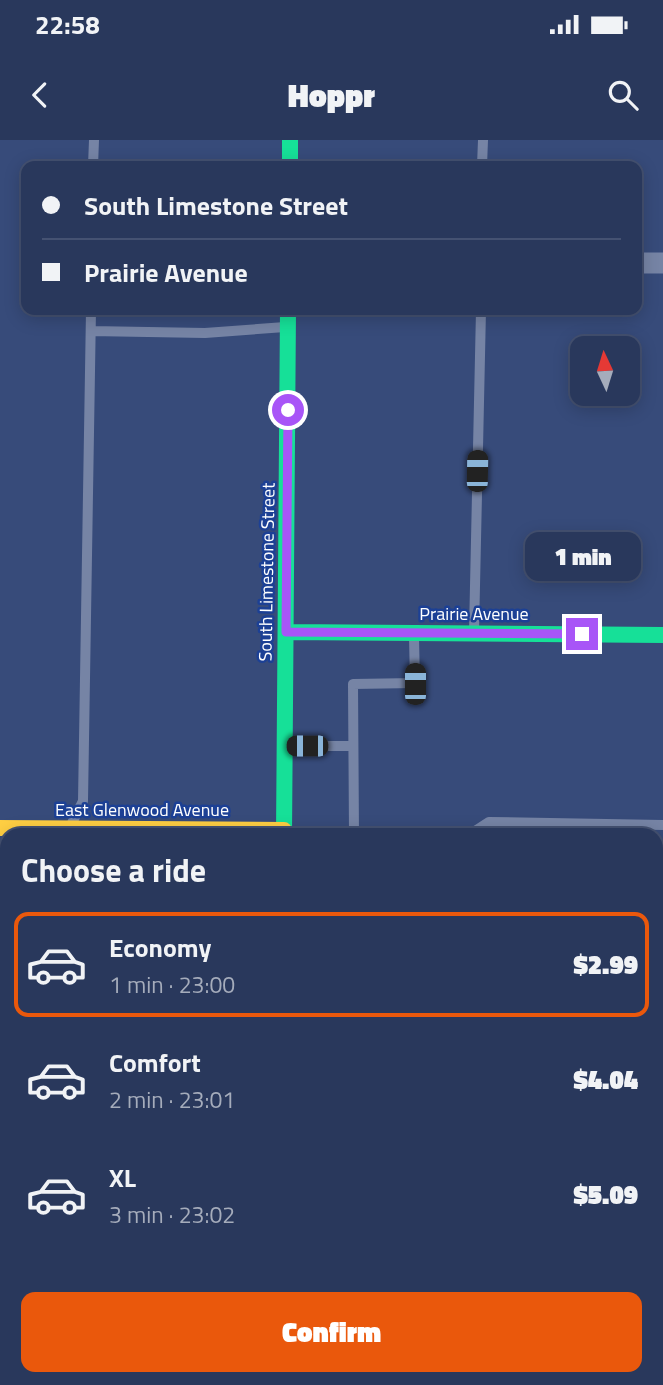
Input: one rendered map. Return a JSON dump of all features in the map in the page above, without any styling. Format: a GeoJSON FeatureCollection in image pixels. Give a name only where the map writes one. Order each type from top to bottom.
{"type":"FeatureCollection","features":[{"type":"Feature","properties":{"kind":"street"},"geometry":{"type":"LineString","coordinates":[[290,140],[290,161]]}},
{"type":"Feature","properties":{"kind":"street"},"geometry":{"type":"LineString","coordinates":[[642,263],[663,263]]}},
{"type":"Feature","properties":{"kind":"street","name":"South Limestone Street"},"geometry":{"type":"LineString","coordinates":[[284,828],[288,315]]}},
{"type":"Feature","properties":{"kind":"street","name":"Prairie Avenue"},"geometry":{"type":"LineString","coordinates":[[286,632],[663,635]]}},
{"type":"Feature","properties":{"kind":"lane"},"geometry":{"type":"LineString","coordinates":[[93,161],[94,140]]}},
{"type":"Feature","properties":{"kind":"lane"},"geometry":{"type":"LineString","coordinates":[[482,161],[483,140]]}},
{"type":"Feature","properties":{"kind":"lane"},"geometry":{"type":"LineString","coordinates":[[72,828],[83,801],[91,315]]}},
{"type":"Feature","properties":{"kind":"lane"},"geometry":{"type":"LineString","coordinates":[[474,633],[481,315]]}},
{"type":"Feature","properties":{"kind":"lane"},"geometry":{"type":"LineString","coordinates":[[91,331],[205,333],[288,327]]}},
{"type":"Feature","properties":{"kind":"lane"},"geometry":{"type":"LineString","coordinates":[[354,828],[353,684],[415,684],[414,633]]}},
{"type":"Feature","properties":{"kind":"lane"},"geometry":{"type":"LineString","coordinates":[[285,746],[353,746]]}},
{"type":"Feature","properties":{"kind":"lane"},"geometry":{"type":"LineString","coordinates":[[480,828],[489,822],[663,825]]}},
{"type":"Feature","properties":{"kind":"traffic: fast"},"geometry":{"type":"LineString","coordinates":[[290,140],[290,161]]}},
{"type":"Feature","properties":{"kind":"traffic: fast"},"geometry":{"type":"LineString","coordinates":[[284,828],[288,315]]}},
{"type":"Feature","properties":{"kind":"traffic: fast"},"geometry":{"type":"LineString","coordinates":[[286,632],[663,635]]}},
{"type":"Feature","properties":{"kind":"route"},"geometry":{"type":"LineString","coordinates":[[288,410],[286,632],[582,634]]}}]}
